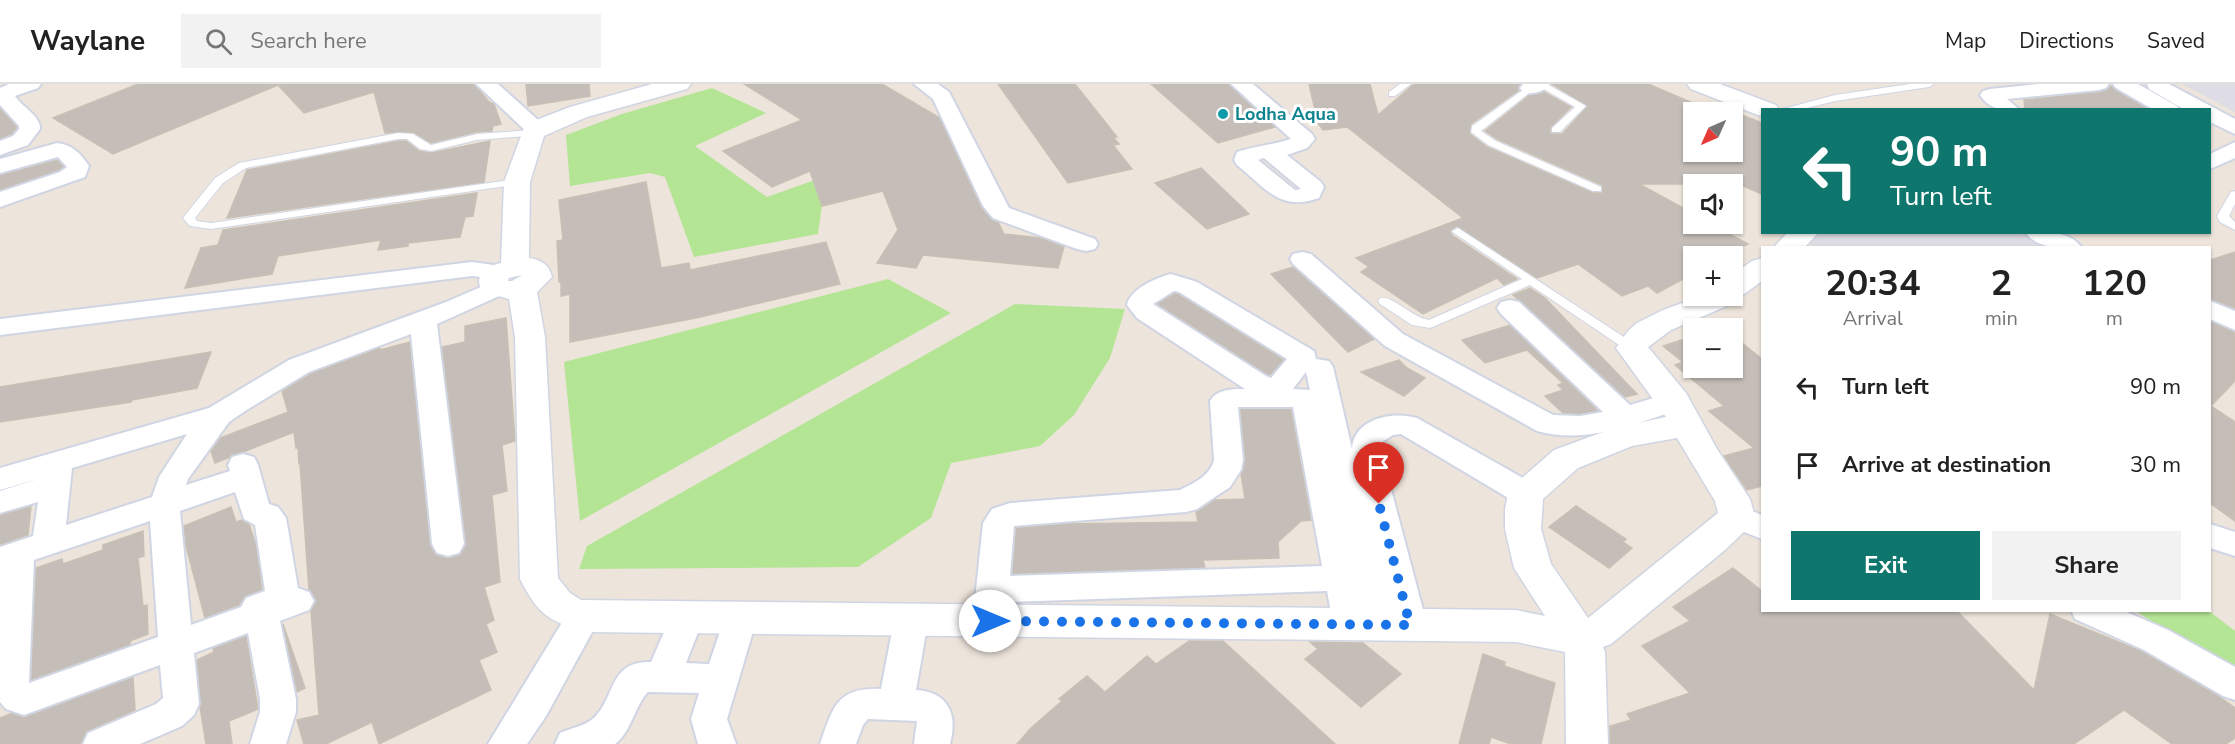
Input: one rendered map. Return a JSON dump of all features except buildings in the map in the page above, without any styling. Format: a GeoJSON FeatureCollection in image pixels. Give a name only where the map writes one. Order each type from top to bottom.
{"type":"FeatureCollection","features":[{"type":"Feature","properties":{"kind":"street"},"geometry":{"type":"LineString","coordinates":[[0,148],[28,136],[31,130],[30,124],[6,110],[5,93],[31,84]]}},
{"type":"Feature","properties":{"kind":"street"},"geometry":{"type":"LineString","coordinates":[[486,84],[535,131]]}},
{"type":"Feature","properties":{"kind":"street"},"geometry":{"type":"LineString","coordinates":[[679,84],[569,116],[535,131],[518,183],[508,279],[530,337],[539,579],[548,597],[562,610],[584,616],[911,621],[991,606],[1342,578]]}},
{"type":"Feature","properties":{"kind":"street"},"geometry":{"type":"LineString","coordinates":[[924,84],[942,96],[995,206],[1001,213],[1086,244]]}},
{"type":"Feature","properties":{"kind":"street"},"geometry":{"type":"LineString","coordinates":[[1241,84],[1304,138],[1299,143],[1271,153]]}},
{"type":"Feature","properties":{"kind":"street"},"geometry":{"type":"LineString","coordinates":[[1698,84],[1762,108]]}},
{"type":"Feature","properties":{"kind":"street"},"geometry":{"type":"LineString","coordinates":[[2007,108],[1990,95],[2099,84]]}},
{"type":"Feature","properties":{"kind":"street"},"geometry":{"type":"LineString","coordinates":[[2123,84],[2166,108]]}},
{"type":"Feature","properties":{"kind":"street"},"geometry":{"type":"LineString","coordinates":[[2154,84],[2197,108]]}},
{"type":"Feature","properties":{"kind":"street"},"geometry":{"type":"LineString","coordinates":[[2211,115],[2235,128]]}},
{"type":"Feature","properties":{"kind":"street"},"geometry":{"type":"LineString","coordinates":[[2211,132],[2235,145]]}},
{"type":"Feature","properties":{"kind":"street"},"geometry":{"type":"LineString","coordinates":[[2211,161],[2235,149]]}},
{"type":"Feature","properties":{"kind":"street"},"geometry":{"type":"LineString","coordinates":[[0,166],[57,150],[65,151],[78,166],[77,172],[68,177],[1,198]]}},
{"type":"Feature","properties":{"kind":"street"},"geometry":{"type":"LineString","coordinates":[[1789,246],[1802,234]]}},
{"type":"Feature","properties":{"kind":"street"},"geometry":{"type":"LineString","coordinates":[[2041,234],[2066,246]]}},
{"type":"Feature","properties":{"kind":"street"},"geometry":{"type":"LineString","coordinates":[[1302,259],[1394,340],[1547,424],[1567,428],[1586,427],[1624,416],[1680,413]]}},
{"type":"Feature","properties":{"kind":"street"},"geometry":{"type":"LineString","coordinates":[[1743,282],[1761,268]]}},
{"type":"Feature","properties":{"kind":"street"},"geometry":{"type":"LineString","coordinates":[[0,327],[472,269],[508,279]]}},
{"type":"Feature","properties":{"kind":"street"},"geometry":{"type":"LineString","coordinates":[[0,501],[56,474],[219,415],[299,366],[423,319],[508,279]]}},
{"type":"Feature","properties":{"kind":"street"},"geometry":{"type":"LineString","coordinates":[[1311,389],[1256,383],[1146,312],[1140,305],[1141,299],[1171,282],[1178,282],[1301,353],[1304,357],[1343,528],[1379,624]]}},
{"type":"Feature","properties":{"kind":"street"},"geometry":{"type":"LineString","coordinates":[[991,606],[1379,624],[1516,626],[1580,636],[1712,540],[1750,522],[1732,499],[1680,413],[1632,348],[1636,339],[1647,329],[1702,306]]}},
{"type":"Feature","properties":{"kind":"street"},"geometry":{"type":"LineString","coordinates":[[1510,308],[1624,416]]}},
{"type":"Feature","properties":{"kind":"street"},"geometry":{"type":"LineString","coordinates":[[2211,310],[2235,322]]}},
{"type":"Feature","properties":{"kind":"street"},"geometry":{"type":"LineString","coordinates":[[423,319],[448,544]]}},
{"type":"Feature","properties":{"kind":"street"},"geometry":{"type":"LineString","coordinates":[[1311,389],[1354,459],[1379,624]]}},
{"type":"Feature","properties":{"kind":"street"},"geometry":{"type":"LineString","coordinates":[[991,606],[999,523],[1003,517],[1186,501],[1208,490],[1220,480],[1230,464],[1224,401],[1311,389]]}},
{"type":"Feature","properties":{"kind":"street"},"geometry":{"type":"LineString","coordinates":[[1587,744],[1580,636],[1533,568],[1523,529],[1526,494],[1566,459],[1680,413]]}},
{"type":"Feature","properties":{"kind":"street"},"geometry":{"type":"LineString","coordinates":[[101,744],[145,735],[181,704],[164,505],[174,477],[219,415]]}},
{"type":"Feature","properties":{"kind":"street"},"geometry":{"type":"LineString","coordinates":[[1379,624],[1342,578],[1343,528],[1354,459],[1372,436],[1388,425],[1396,423],[1407,425],[1526,494]]}},
{"type":"Feature","properties":{"kind":"street"},"geometry":{"type":"LineString","coordinates":[[22,551],[164,505],[245,471],[255,511],[257,514],[267,515],[270,518],[282,595],[276,601],[175,643],[24,700],[18,699],[11,687],[22,551],[56,474]]}},
{"type":"Feature","properties":{"kind":"street"},"geometry":{"type":"LineString","coordinates":[[0,479],[56,474]]}},
{"type":"Feature","properties":{"kind":"street"},"geometry":{"type":"LineString","coordinates":[[2211,536],[2235,544]]}},
{"type":"Feature","properties":{"kind":"street"},"geometry":{"type":"LineString","coordinates":[[175,643],[297,601]]}},
{"type":"Feature","properties":{"kind":"street"},"geometry":{"type":"LineString","coordinates":[[2092,612],[2156,640],[2235,685]]}},
{"type":"Feature","properties":{"kind":"street"},"geometry":{"type":"LineString","coordinates":[[262,614],[278,699],[278,712],[268,744]]}},
{"type":"Feature","properties":{"kind":"street"},"geometry":{"type":"LineString","coordinates":[[506,744],[533,705],[584,616]]}},
{"type":"Feature","properties":{"kind":"street"},"geometry":{"type":"LineString","coordinates":[[663,677],[687,617]]}},
{"type":"Feature","properties":{"kind":"street"},"geometry":{"type":"LineString","coordinates":[[718,744],[713,738],[709,719],[740,618]]}},
{"type":"Feature","properties":{"kind":"street"},"geometry":{"type":"LineString","coordinates":[[896,704],[911,621]]}},
{"type":"Feature","properties":{"kind":"street"},"geometry":{"type":"LineString","coordinates":[[573,744],[600,734],[608,728],[632,682],[641,677],[721,679]]}},
{"type":"Feature","properties":{"kind":"street"},"geometry":{"type":"LineString","coordinates":[[838,744],[854,706],[862,703],[920,704],[932,710],[937,725],[932,744]]}},
{"type":"Feature","properties":{"kind":"lane"},"geometry":{"type":"LineString","coordinates":[[1392,94],[1406,84]]}},
{"type":"Feature","properties":{"kind":"lane"},"geometry":{"type":"LineString","coordinates":[[1792,108],[1835,98],[1929,84]]}},
{"type":"Feature","properties":{"kind":"lane"},"geometry":{"type":"LineString","coordinates":[[1556,129],[1581,106],[1533,85],[1476,128],[1476,132],[1492,143],[1597,189]]}},
{"type":"Feature","properties":{"kind":"lane"},"geometry":{"type":"LineString","coordinates":[[518,183],[211,226],[194,224],[189,218],[223,176],[231,169],[243,165],[398,136],[409,135],[424,147],[431,148],[477,137],[535,131]]}},
{"type":"Feature","properties":{"kind":"lane"},"geometry":{"type":"LineString","coordinates":[[2235,194],[2223,216],[2224,220],[2235,227]]}},
{"type":"Feature","properties":{"kind":"lane"},"geometry":{"type":"LineString","coordinates":[[1458,231],[1632,348]]}},
{"type":"Feature","properties":{"kind":"lane"},"geometry":{"type":"LineString","coordinates":[[1384,302],[1416,322],[1430,324],[1530,280]]}},
{"type":"Feature","properties":{"kind":"shaded area"},"geometry":{"type":"Polygon","coordinates":[[[2182,84],[2235,84],[2235,112],[2182,84]]]}},
{"type":"Feature","properties":{"kind":"shaded area"},"geometry":{"type":"Polygon","coordinates":[[[1820,234],[2021,234],[2047,246],[1814,246],[1808,243],[1820,234]]]}},
{"type":"Feature","properties":{"kind":"green space"},"geometry":{"type":"Polygon","coordinates":[[[712,88],[766,113],[695,146],[767,197],[826,176],[818,234],[694,257],[665,177],[650,173],[570,186],[566,135],[622,114],[712,88]]]}},
{"type":"Feature","properties":{"kind":"green space"},"geometry":{"type":"Polygon","coordinates":[[[888,279],[951,313],[580,521],[564,362],[888,279]]]}},
{"type":"Feature","properties":{"kind":"green space"},"geometry":{"type":"Polygon","coordinates":[[[1015,304],[1125,309],[1110,358],[1074,415],[1040,446],[951,463],[931,518],[858,567],[579,569],[587,546],[1015,304]]]}},
{"type":"Feature","properties":{"kind":"green space"},"geometry":{"type":"Polygon","coordinates":[[[2138,612],[2210,612],[2235,631],[2235,676],[2138,612]]]}},
{"type":"Feature","properties":{"kind":"place","name":"Lodha Aqua"},"geometry":{"type":"Point","coordinates":[1223,114]}},
{"type":"Feature","properties":{"kind":"route"},"geometry":{"type":"LineString","coordinates":[[990,621],[1410,625],[1379,504]]}}]}
